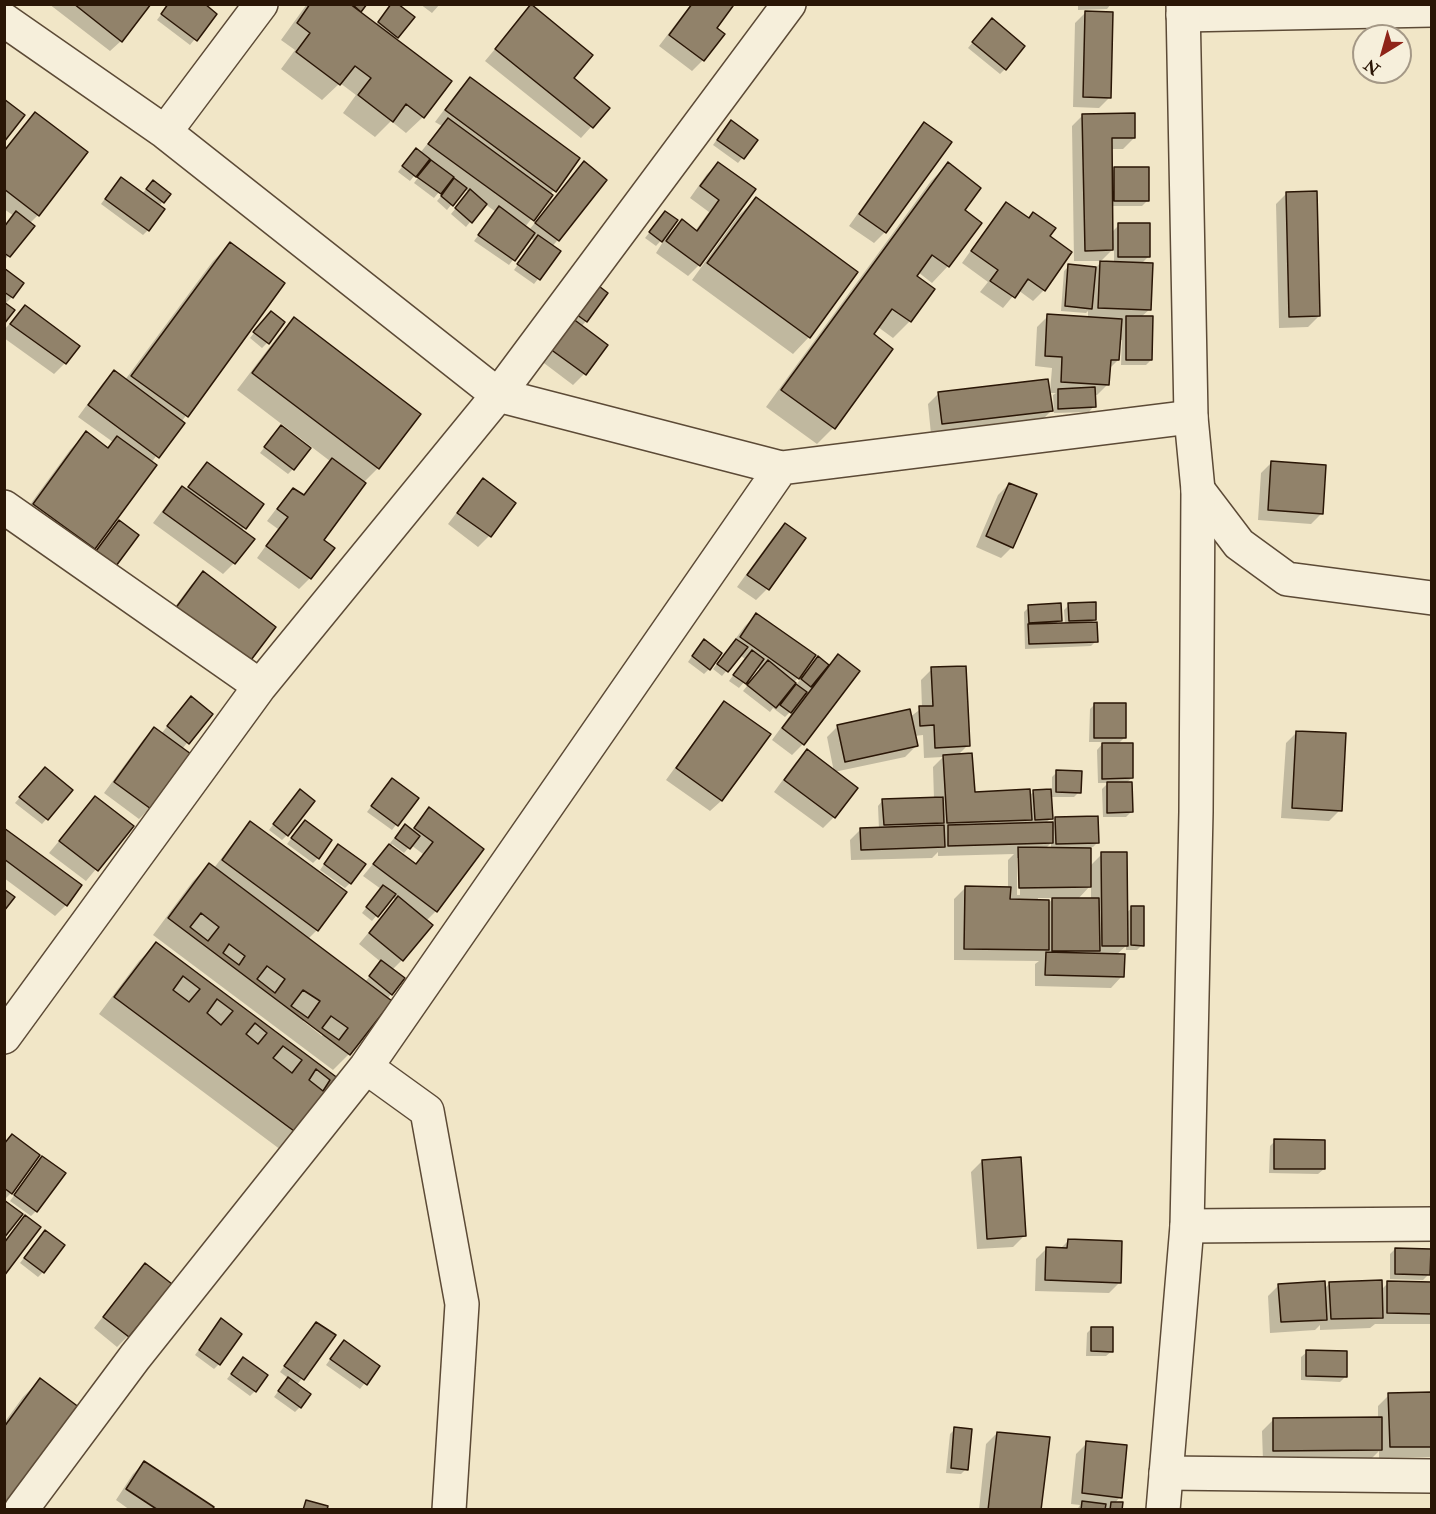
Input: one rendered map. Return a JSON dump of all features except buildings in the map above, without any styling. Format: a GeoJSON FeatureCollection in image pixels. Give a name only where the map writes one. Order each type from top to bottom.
{"type":"FeatureCollection","features":[{"type":"Feature","properties":{"kind":"street"},"geometry":{"type":"LineString","coordinates":[[165,132],[261,4]]}},
{"type":"Feature","properties":{"kind":"street"},"geometry":{"type":"LineString","coordinates":[[4,1036],[260,686],[498,395],[789,4]]}},
{"type":"Feature","properties":{"kind":"street"},"geometry":{"type":"LineString","coordinates":[[1162,1509],[1187,1226],[1196,812],[1198,490],[1191,417],[1183,10],[1431,10]]}},
{"type":"Feature","properties":{"kind":"street"},"geometry":{"type":"LineString","coordinates":[[4,20],[165,132],[498,395],[781,468],[1191,417]]}},
{"type":"Feature","properties":{"kind":"street"},"geometry":{"type":"LineString","coordinates":[[21,1509],[135,1357],[366,1067],[781,468]]}},
{"type":"Feature","properties":{"kind":"street"},"geometry":{"type":"LineString","coordinates":[[1198,490],[1239,544],[1287,579],[1431,598]]}},
{"type":"Feature","properties":{"kind":"street"},"geometry":{"type":"LineString","coordinates":[[4,507],[260,686]]}},
{"type":"Feature","properties":{"kind":"street"},"geometry":{"type":"LineString","coordinates":[[366,1067],[427,1111],[462,1304],[449,1509]]}},
{"type":"Feature","properties":{"kind":"street"},"geometry":{"type":"LineString","coordinates":[[1187,1226],[1431,1224]]}},
{"type":"Feature","properties":{"kind":"street"},"geometry":{"type":"LineString","coordinates":[[1166,1473],[1431,1476]]}}]}
